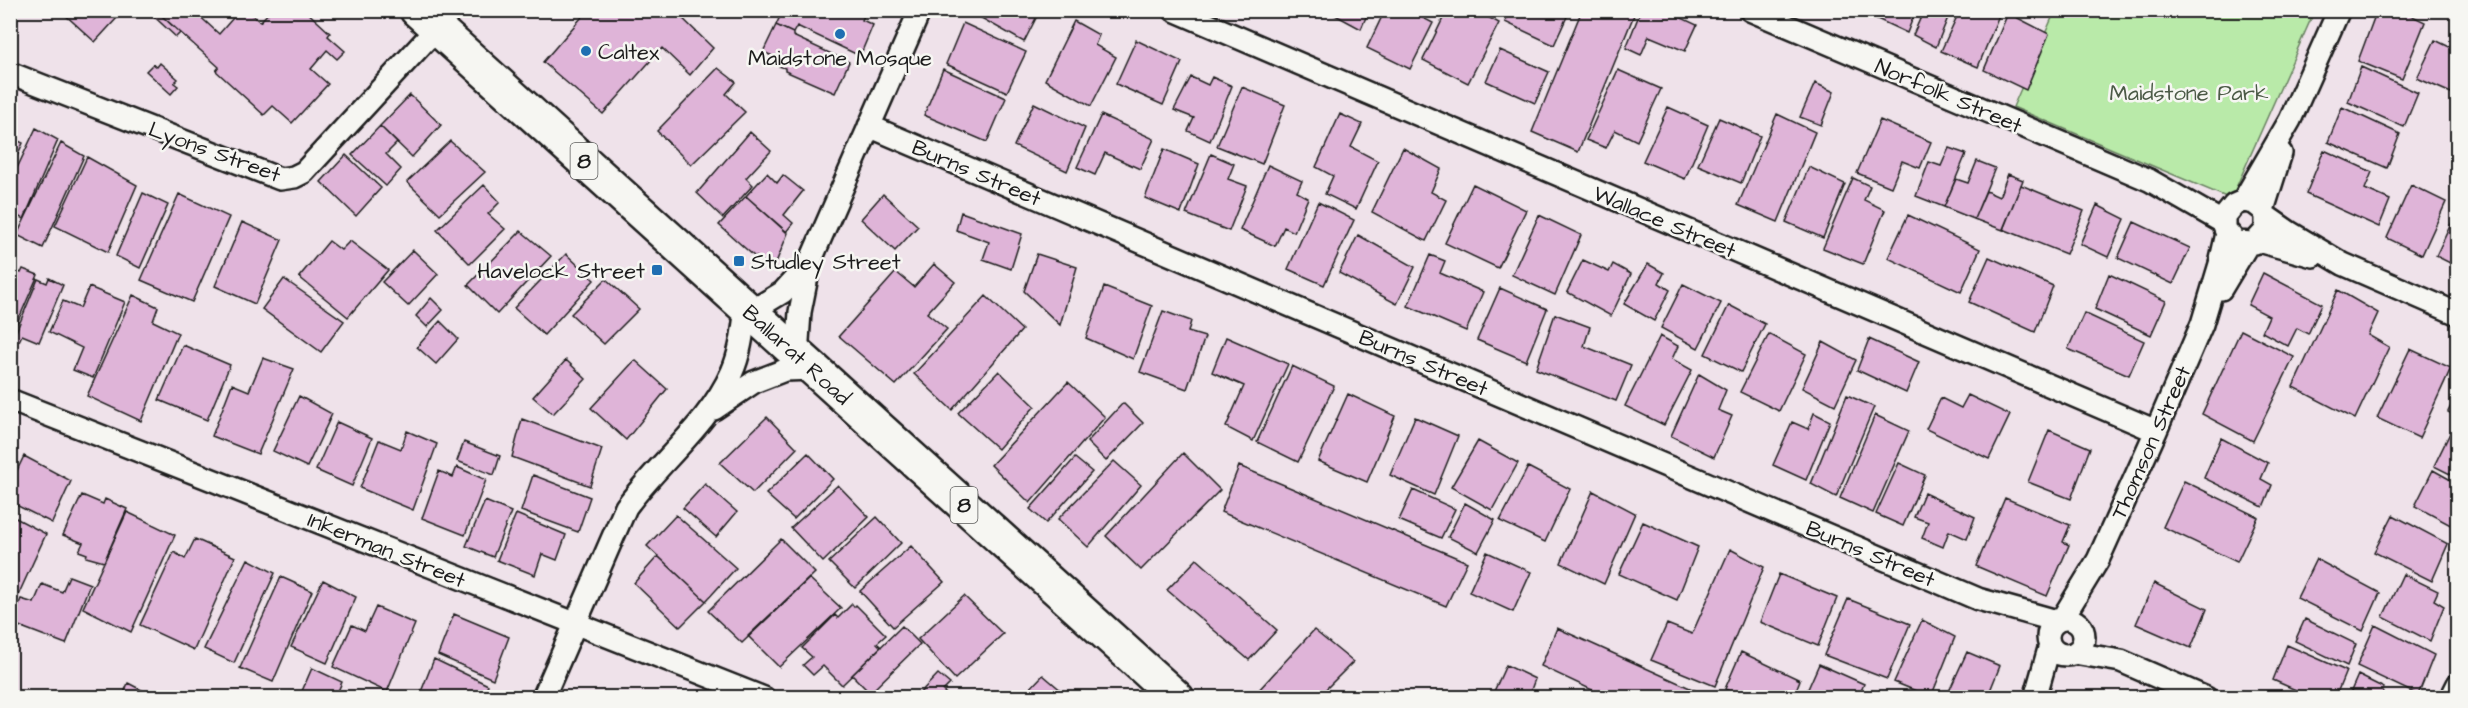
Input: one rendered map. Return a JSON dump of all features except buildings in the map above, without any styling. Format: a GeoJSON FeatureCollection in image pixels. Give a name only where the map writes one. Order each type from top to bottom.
{"type":"FeatureCollection","features":[{"type":"Feature","properties":{"kind":"highway","name":"Ballarat Road"},"geometry":{"type":"LineString","coordinates":[[426,20],[1177,698]]}},
{"type":"Feature","properties":{"kind":"street"},"geometry":{"type":"LineString","coordinates":[[708,413],[754,382],[805,362],[800,312],[810,262],[920,10]]}},
{"type":"Feature","properties":{"kind":"street","name":"Wallace Street"},"geometry":{"type":"LineString","coordinates":[[1174,10],[2156,430]]}},
{"type":"Feature","properties":{"kind":"street","name":"Norfolk Street"},"geometry":{"type":"LineString","coordinates":[[1750,10],[2232,216]]}},
{"type":"Feature","properties":{"kind":"street","name":"Thomson Street"},"geometry":{"type":"LineString","coordinates":[[2035,698],[2202,324],[2232,216],[2290,120],[2339,10]]}},
{"type":"Feature","properties":{"kind":"street","name":"Lyons Street"},"geometry":{"type":"LineString","coordinates":[[10,73],[280,179],[294,177],[303,172],[426,20]]}},
{"type":"Feature","properties":{"kind":"street","name":"Thomson Street"},"geometry":{"type":"LineString","coordinates":[[2265,213],[2290,120]]}},
{"type":"Feature","properties":{"kind":"street","name":"Burns Street"},"geometry":{"type":"LineString","coordinates":[[869,126],[1978,599],[2060,639],[2121,661],[2206,698]]}},
{"type":"Feature","properties":{"kind":"street"},"geometry":{"type":"LineString","coordinates":[[2343,264],[2253,242],[2236,242],[2232,216],[2254,203],[2265,213],[2343,264],[2457,314]]}},
{"type":"Feature","properties":{"kind":"street"},"geometry":{"type":"LineString","coordinates":[[2253,242],[2266,230],[2265,213]]}},
{"type":"Feature","properties":{"kind":"street","name":"Thomson Street"},"geometry":{"type":"LineString","coordinates":[[2202,324],[2253,242]]}},
{"type":"Feature","properties":{"kind":"street"},"geometry":{"type":"LineString","coordinates":[[543,698],[626,507],[641,487],[708,413],[732,373],[739,353],[748,310],[783,292],[810,262]]}},
{"type":"Feature","properties":{"kind":"street","name":"Inkerman Street"},"geometry":{"type":"LineString","coordinates":[[10,400],[764,698]]}},
{"type":"Feature","properties":{"kind":"street","name":"Thomson Street"},"geometry":{"type":"LineString","coordinates":[[2082,630],[2098,560]]}},
{"type":"Feature","properties":{"kind":"street","name":"Burns Street"},"geometry":{"type":"LineString","coordinates":[[2060,639],[2073,620],[2121,661]]}},
{"type":"Feature","properties":{"kind":"street","name":"Thomson Street"},"geometry":{"type":"LineString","coordinates":[[2043,698],[2060,639]]}},
{"type":"Feature","properties":{"kind":"street"},"geometry":{"type":"LineString","coordinates":[[2451,698],[2457,684]]}},
{"type":"Feature","properties":{"kind":"green space","name":"Maidstone Park"},"geometry":{"type":"Polygon","coordinates":[[[2311,10],[2314,12],[2231,199],[2013,107],[2055,11],[2311,10]]]}},
{"type":"Feature","properties":{"kind":"place","name":"Maidstone Mosque"},"geometry":{"type":"Point","coordinates":[840,34]}},
{"type":"Feature","properties":{"kind":"place","name":"Caltex"},"geometry":{"type":"Point","coordinates":[586,51]}},
{"type":"Feature","properties":{"kind":"place","name":"Studley Street"},"geometry":{"type":"Point","coordinates":[739,261]}},
{"type":"Feature","properties":{"kind":"place","name":"Havelock Street"},"geometry":{"type":"Point","coordinates":[657,270]}}]}
